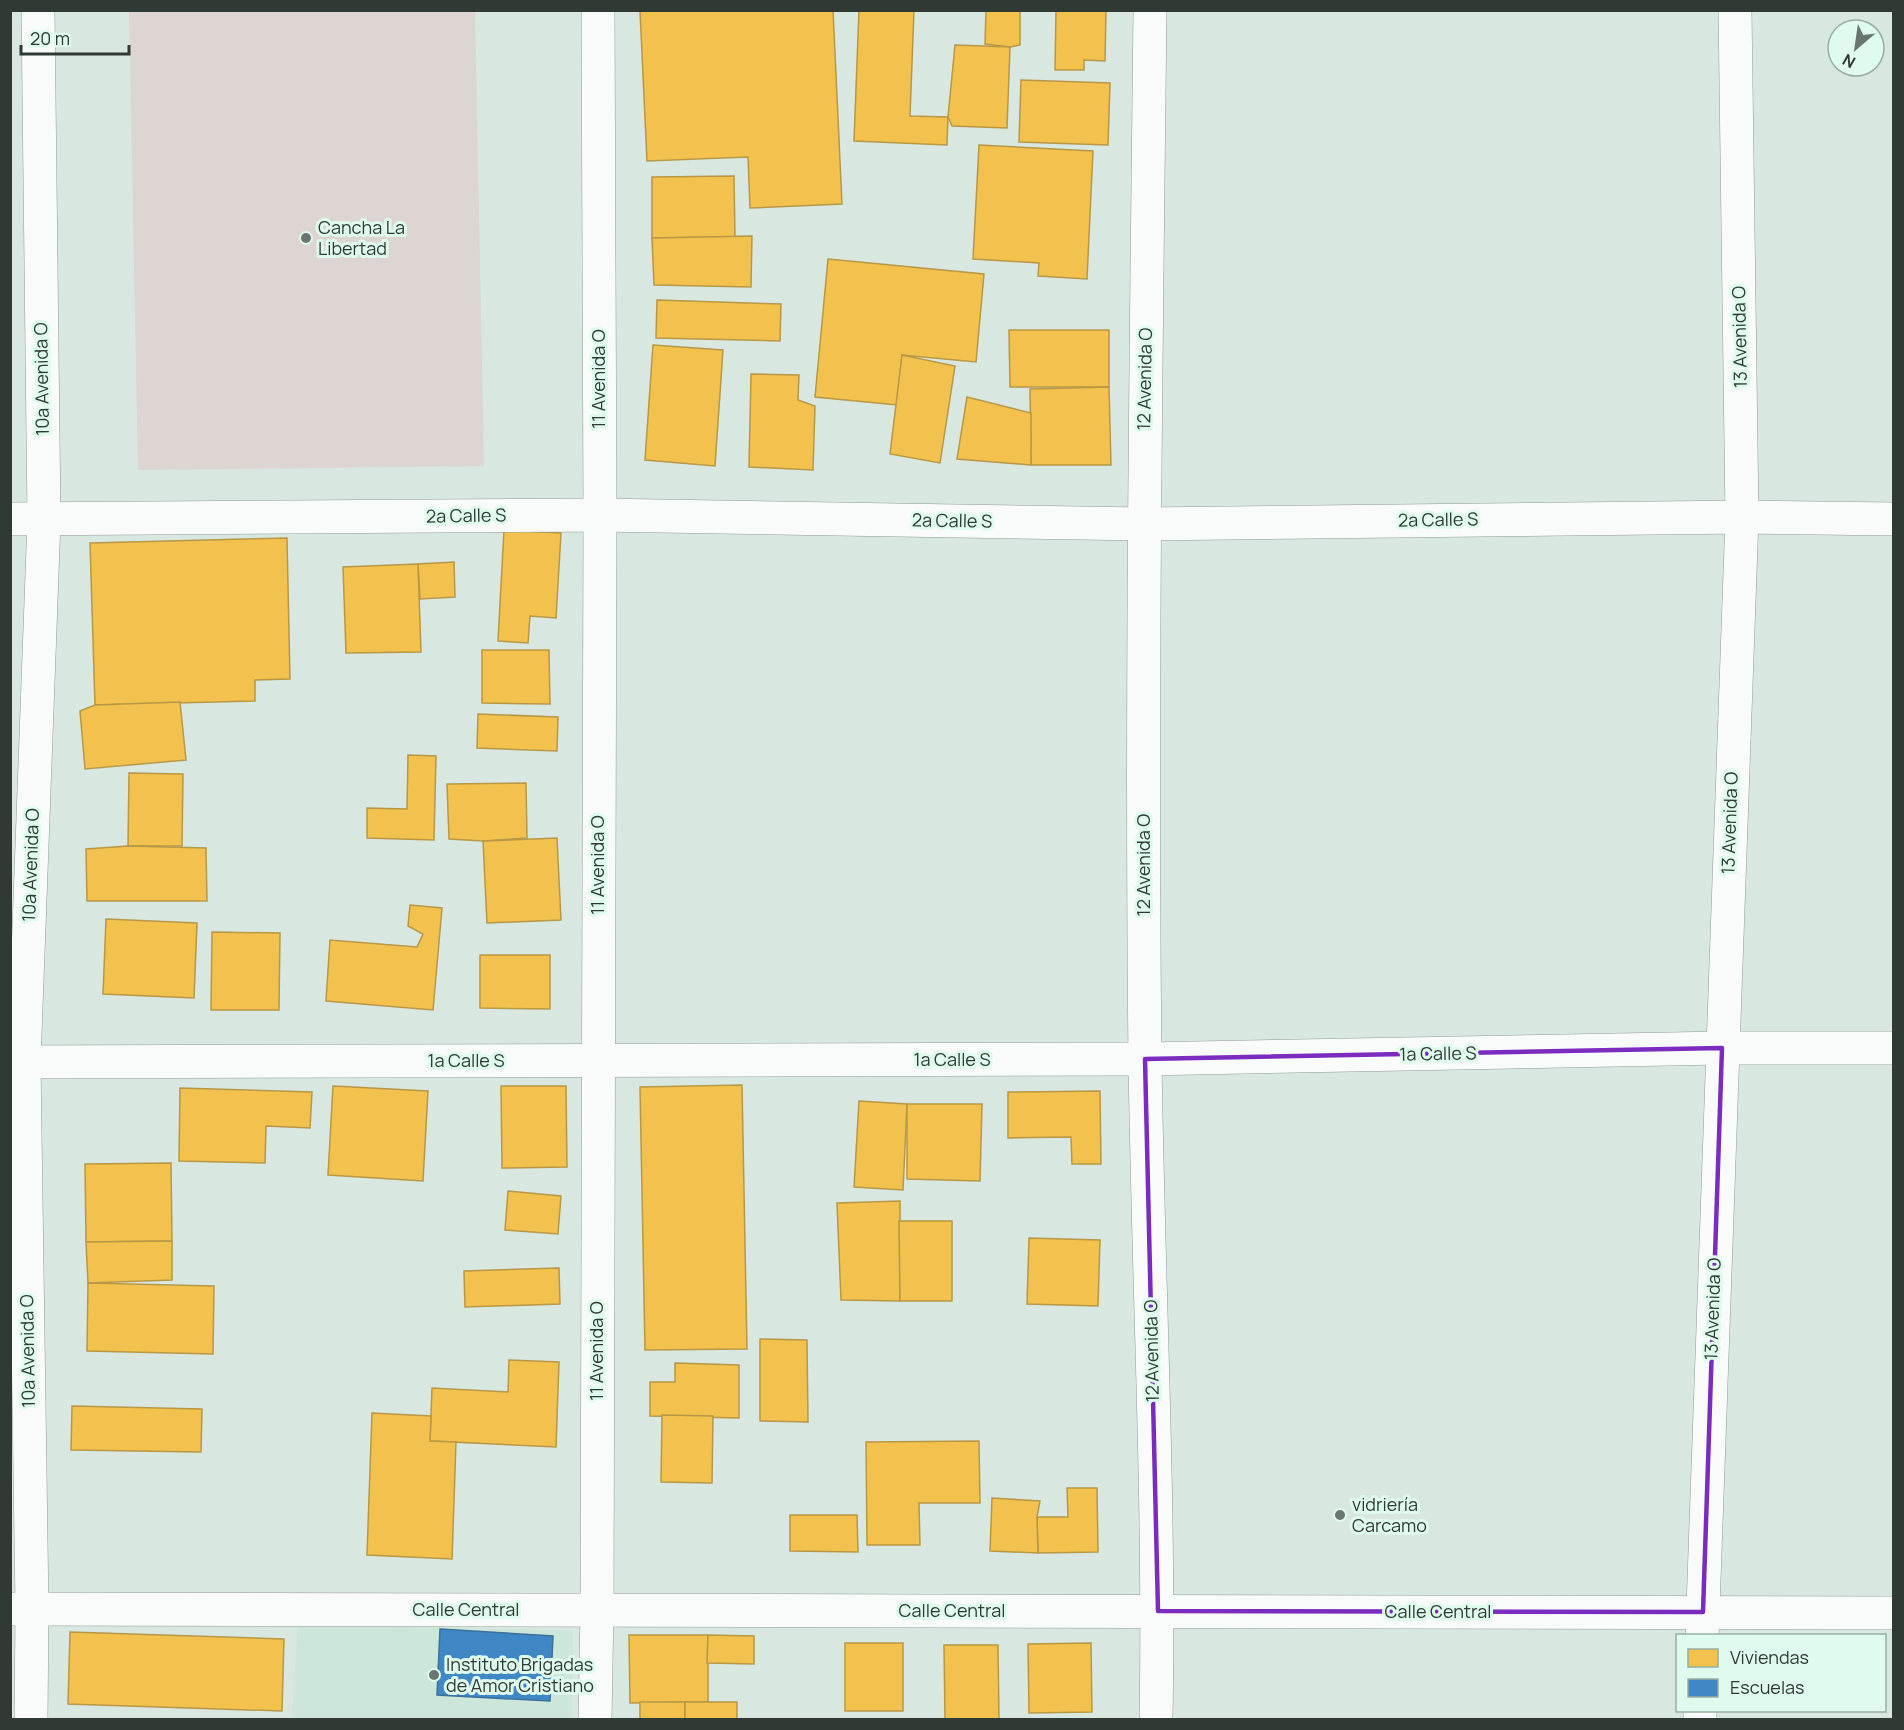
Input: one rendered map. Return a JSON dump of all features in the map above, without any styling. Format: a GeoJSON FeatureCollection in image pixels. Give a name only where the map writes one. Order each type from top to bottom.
{"type":"FeatureCollection","features":[{"type":"Feature","properties":{"kind":"street","name":"10a Avenida O"},"geometry":{"type":"LineString","coordinates":[[31,1719],[21,1609],[17,1062],[44,520],[38,10]]}},
{"type":"Feature","properties":{"kind":"street","name":"11 Avenida O"},"geometry":{"type":"LineString","coordinates":[[595,1719],[600,515],[598,10]]}},
{"type":"Feature","properties":{"kind":"street","name":"12 Avenida O"},"geometry":{"type":"LineString","coordinates":[[1150,10],[1144,524],[1145,1059],[1158,1611],[1156,1719]]}},
{"type":"Feature","properties":{"kind":"street","name":"13 Avenida O"},"geometry":{"type":"LineString","coordinates":[[1702,1624],[1742,517],[1735,10]]}},
{"type":"Feature","properties":{"kind":"street","name":"2a Calle S"},"geometry":{"type":"LineString","coordinates":[[10,519],[600,515],[1144,524],[1742,517],[1893,519]]}},
{"type":"Feature","properties":{"kind":"street","name":"1a Calle S"},"geometry":{"type":"LineString","coordinates":[[17,1062],[1145,1059],[1722,1048],[1893,1048]]}},
{"type":"Feature","properties":{"kind":"street","name":"Calle Central"},"geometry":{"type":"LineString","coordinates":[[21,1609],[1158,1611],[1702,1624],[1893,1613]]}},
{"type":"Feature","properties":{"kind":"highlighted area"},"geometry":{"type":"Polygon","coordinates":[[[1722,1048],[1703,1612],[1158,1611],[1145,1059],[1722,1048]]]}},
{"type":"Feature","properties":{"kind":"shaded area","name":"Cancha La Libertad"},"geometry":{"type":"Polygon","coordinates":[[[129,11],[475,11],[484,466],[138,470],[129,11]]]}},
{"type":"Feature","properties":{"kind":"shaded area","name":"Instituto Brigadas de Amor Cristiano"},"geometry":{"type":"Polygon","coordinates":[[[298,1624],[573,1631],[572,1719],[292,1720],[298,1624]]]}},
{"type":"Feature","properties":{"kind":"building: Viviendas"},"geometry":{"type":"Polygon","coordinates":[[[833,10],[842,204],[750,208],[748,157],[647,161],[640,11],[833,10]]]}},
{"type":"Feature","properties":{"kind":"building: Viviendas"},"geometry":{"type":"Polygon","coordinates":[[[859,10],[914,10],[910,116],[948,117],[947,145],[854,141],[859,10]]]}},
{"type":"Feature","properties":{"kind":"building: Viviendas"},"geometry":{"type":"Polygon","coordinates":[[[986,10],[1020,10],[1020,45],[1010,47],[985,44],[986,10]]]}},
{"type":"Feature","properties":{"kind":"building: Viviendas"},"geometry":{"type":"Polygon","coordinates":[[[1056,10],[1106,10],[1105,61],[1084,60],[1084,70],[1055,70],[1056,10]]]}},
{"type":"Feature","properties":{"kind":"building: Viviendas"},"geometry":{"type":"Polygon","coordinates":[[[955,45],[1010,47],[1007,128],[952,126],[948,117],[955,45]]]}},
{"type":"Feature","properties":{"kind":"building: Viviendas"},"geometry":{"type":"Polygon","coordinates":[[[1021,80],[1110,83],[1108,145],[1019,142],[1021,80]]]}},
{"type":"Feature","properties":{"kind":"building: Viviendas"},"geometry":{"type":"Polygon","coordinates":[[[979,145],[1093,151],[1087,279],[1038,276],[1039,263],[973,259],[979,145]]]}},
{"type":"Feature","properties":{"kind":"building: Viviendas"},"geometry":{"type":"Polygon","coordinates":[[[734,176],[735,237],[652,238],[652,177],[734,176]]]}},
{"type":"Feature","properties":{"kind":"building: Viviendas"},"geometry":{"type":"Polygon","coordinates":[[[752,236],[751,287],[654,285],[652,238],[752,236]]]}},
{"type":"Feature","properties":{"kind":"building: Viviendas"},"geometry":{"type":"Polygon","coordinates":[[[828,259],[984,274],[976,362],[902,355],[897,405],[815,397],[828,259]]]}},
{"type":"Feature","properties":{"kind":"building: Viviendas"},"geometry":{"type":"Polygon","coordinates":[[[657,300],[781,304],[780,341],[656,338],[657,300]]]}},
{"type":"Feature","properties":{"kind":"building: Viviendas"},"geometry":{"type":"Polygon","coordinates":[[[1009,330],[1109,330],[1109,387],[1010,387],[1009,330]]]}},
{"type":"Feature","properties":{"kind":"building: Viviendas"},"geometry":{"type":"Polygon","coordinates":[[[653,345],[723,350],[715,466],[645,460],[653,345]]]}},
{"type":"Feature","properties":{"kind":"building: Viviendas"},"geometry":{"type":"Polygon","coordinates":[[[902,355],[955,366],[940,463],[890,454],[902,355]]]}},
{"type":"Feature","properties":{"kind":"building: Viviendas"},"geometry":{"type":"Polygon","coordinates":[[[751,374],[799,375],[798,400],[815,406],[813,470],[749,467],[751,374]]]}},
{"type":"Feature","properties":{"kind":"building: Viviendas"},"geometry":{"type":"Polygon","coordinates":[[[1109,387],[1111,465],[1031,465],[1030,389],[1109,387]]]}},
{"type":"Feature","properties":{"kind":"building: Viviendas"},"geometry":{"type":"Polygon","coordinates":[[[967,397],[1031,413],[1031,465],[957,459],[967,397]]]}},
{"type":"Feature","properties":{"kind":"building: Viviendas"},"geometry":{"type":"Polygon","coordinates":[[[504,530],[561,533],[556,618],[530,616],[528,643],[498,641],[504,530]]]}},
{"type":"Feature","properties":{"kind":"building: Viviendas"},"geometry":{"type":"Polygon","coordinates":[[[287,538],[290,679],[255,680],[255,701],[95,705],[90,543],[287,538]]]}},
{"type":"Feature","properties":{"kind":"building: Viviendas"},"geometry":{"type":"Polygon","coordinates":[[[454,562],[455,597],[420,599],[418,564],[454,562]]]}},
{"type":"Feature","properties":{"kind":"building: Viviendas"},"geometry":{"type":"Polygon","coordinates":[[[418,564],[421,652],[346,653],[343,567],[418,564]]]}},
{"type":"Feature","properties":{"kind":"building: Viviendas"},"geometry":{"type":"Polygon","coordinates":[[[482,650],[549,650],[550,704],[482,703],[482,650]]]}},
{"type":"Feature","properties":{"kind":"building: Viviendas"},"geometry":{"type":"Polygon","coordinates":[[[180,702],[186,760],[85,769],[80,711],[95,705],[180,702]]]}},
{"type":"Feature","properties":{"kind":"building: Viviendas"},"geometry":{"type":"Polygon","coordinates":[[[478,714],[558,717],[557,751],[477,748],[478,714]]]}},
{"type":"Feature","properties":{"kind":"building: Viviendas"},"geometry":{"type":"Polygon","coordinates":[[[408,755],[436,756],[434,840],[367,838],[367,808],[407,809],[408,755]]]}},
{"type":"Feature","properties":{"kind":"building: Viviendas"},"geometry":{"type":"Polygon","coordinates":[[[129,773],[183,774],[182,846],[128,846],[129,773]]]}},
{"type":"Feature","properties":{"kind":"building: Viviendas"},"geometry":{"type":"Polygon","coordinates":[[[526,783],[527,838],[483,841],[449,839],[447,784],[526,783]]]}},
{"type":"Feature","properties":{"kind":"building: Viviendas"},"geometry":{"type":"Polygon","coordinates":[[[557,838],[561,920],[487,923],[483,841],[557,838]]]}},
{"type":"Feature","properties":{"kind":"building: Viviendas"},"geometry":{"type":"Polygon","coordinates":[[[128,846],[206,848],[207,901],[87,901],[86,849],[128,846]]]}},
{"type":"Feature","properties":{"kind":"building: Viviendas"},"geometry":{"type":"Polygon","coordinates":[[[410,905],[442,908],[433,1010],[326,1001],[330,940],[417,947],[423,934],[408,926],[410,905]]]}},
{"type":"Feature","properties":{"kind":"building: Viviendas"},"geometry":{"type":"Polygon","coordinates":[[[106,919],[197,923],[194,998],[103,994],[106,919]]]}},
{"type":"Feature","properties":{"kind":"building: Viviendas"},"geometry":{"type":"Polygon","coordinates":[[[212,932],[280,933],[279,1010],[211,1010],[212,932]]]}},
{"type":"Feature","properties":{"kind":"building: Viviendas"},"geometry":{"type":"Polygon","coordinates":[[[480,955],[550,955],[550,1009],[480,1008],[480,955]]]}},
{"type":"Feature","properties":{"kind":"building: Viviendas"},"geometry":{"type":"Polygon","coordinates":[[[742,1085],[747,1349],[645,1350],[640,1087],[742,1085]]]}},
{"type":"Feature","properties":{"kind":"building: Viviendas"},"geometry":{"type":"Polygon","coordinates":[[[333,1086],[428,1091],[423,1181],[328,1175],[333,1086]]]}},
{"type":"Feature","properties":{"kind":"building: Viviendas"},"geometry":{"type":"Polygon","coordinates":[[[501,1086],[566,1086],[567,1167],[502,1168],[501,1086]]]}},
{"type":"Feature","properties":{"kind":"building: Viviendas"},"geometry":{"type":"Polygon","coordinates":[[[180,1088],[312,1092],[310,1128],[266,1126],[265,1163],[179,1161],[180,1088]]]}},
{"type":"Feature","properties":{"kind":"building: Viviendas"},"geometry":{"type":"Polygon","coordinates":[[[1100,1091],[1101,1164],[1072,1164],[1071,1137],[1008,1138],[1008,1092],[1100,1091]]]}},
{"type":"Feature","properties":{"kind":"building: Viviendas"},"geometry":{"type":"Polygon","coordinates":[[[859,1101],[907,1104],[903,1190],[854,1187],[859,1101]]]}},
{"type":"Feature","properties":{"kind":"building: Viviendas"},"geometry":{"type":"Polygon","coordinates":[[[907,1104],[982,1104],[980,1181],[907,1179],[907,1104]]]}},
{"type":"Feature","properties":{"kind":"building: Viviendas"},"geometry":{"type":"Polygon","coordinates":[[[171,1163],[172,1241],[86,1242],[85,1164],[171,1163]]]}},
{"type":"Feature","properties":{"kind":"building: Viviendas"},"geometry":{"type":"Polygon","coordinates":[[[508,1191],[561,1196],[558,1234],[505,1230],[508,1191]]]}},
{"type":"Feature","properties":{"kind":"building: Viviendas"},"geometry":{"type":"Polygon","coordinates":[[[900,1201],[900,1301],[841,1300],[837,1203],[900,1201]]]}},
{"type":"Feature","properties":{"kind":"building: Viviendas"},"geometry":{"type":"Polygon","coordinates":[[[899,1221],[952,1221],[952,1301],[900,1301],[899,1221]]]}},
{"type":"Feature","properties":{"kind":"building: Viviendas"},"geometry":{"type":"Polygon","coordinates":[[[1029,1238],[1100,1240],[1098,1306],[1027,1304],[1029,1238]]]}},
{"type":"Feature","properties":{"kind":"building: Viviendas"},"geometry":{"type":"Polygon","coordinates":[[[172,1241],[172,1280],[88,1283],[86,1242],[172,1241]]]}},
{"type":"Feature","properties":{"kind":"building: Viviendas"},"geometry":{"type":"Polygon","coordinates":[[[559,1268],[560,1304],[465,1307],[464,1271],[559,1268]]]}},
{"type":"Feature","properties":{"kind":"building: Viviendas"},"geometry":{"type":"Polygon","coordinates":[[[88,1283],[214,1286],[213,1354],[87,1351],[88,1283]]]}},
{"type":"Feature","properties":{"kind":"building: Viviendas"},"geometry":{"type":"Polygon","coordinates":[[[760,1339],[807,1340],[808,1422],[760,1421],[760,1339]]]}},
{"type":"Feature","properties":{"kind":"building: Viviendas"},"geometry":{"type":"Polygon","coordinates":[[[509,1360],[559,1362],[556,1447],[430,1441],[432,1388],[508,1392],[509,1360]]]}},
{"type":"Feature","properties":{"kind":"building: Viviendas"},"geometry":{"type":"Polygon","coordinates":[[[675,1363],[739,1365],[739,1418],[650,1416],[650,1382],[675,1382],[675,1363]]]}},
{"type":"Feature","properties":{"kind":"building: Viviendas"},"geometry":{"type":"Polygon","coordinates":[[[72,1406],[202,1409],[201,1452],[71,1450],[72,1406]]]}},
{"type":"Feature","properties":{"kind":"building: Viviendas"},"geometry":{"type":"Polygon","coordinates":[[[372,1413],[431,1416],[430,1441],[456,1442],[452,1559],[367,1555],[372,1413]]]}},
{"type":"Feature","properties":{"kind":"building: Viviendas"},"geometry":{"type":"Polygon","coordinates":[[[662,1415],[713,1416],[712,1483],[661,1482],[662,1415]]]}},
{"type":"Feature","properties":{"kind":"building: Viviendas"},"geometry":{"type":"Polygon","coordinates":[[[979,1441],[980,1503],[919,1503],[920,1545],[867,1545],[866,1442],[979,1441]]]}},
{"type":"Feature","properties":{"kind":"building: Viviendas"},"geometry":{"type":"Polygon","coordinates":[[[1067,1488],[1097,1488],[1098,1552],[1038,1553],[1037,1517],[1068,1517],[1067,1488]]]}},
{"type":"Feature","properties":{"kind":"building: Viviendas"},"geometry":{"type":"Polygon","coordinates":[[[992,1498],[1040,1501],[1037,1517],[1038,1553],[990,1551],[992,1498]]]}},
{"type":"Feature","properties":{"kind":"building: Viviendas"},"geometry":{"type":"Polygon","coordinates":[[[790,1515],[857,1515],[858,1552],[790,1551],[790,1515]]]}},
{"type":"Feature","properties":{"kind":"building: Viviendas"},"geometry":{"type":"Polygon","coordinates":[[[70,1632],[284,1639],[282,1711],[68,1704],[70,1632]]]}},
{"type":"Feature","properties":{"kind":"building: Viviendas"},"geometry":{"type":"Polygon","coordinates":[[[629,1635],[708,1635],[708,1702],[630,1703],[629,1635]]]}},
{"type":"Feature","properties":{"kind":"building: Viviendas"},"geometry":{"type":"Polygon","coordinates":[[[708,1635],[754,1636],[754,1664],[707,1663],[708,1635]]]}},
{"type":"Feature","properties":{"kind":"building: Viviendas"},"geometry":{"type":"Polygon","coordinates":[[[845,1643],[903,1643],[903,1711],[845,1711],[845,1643]]]}},
{"type":"Feature","properties":{"kind":"building: Viviendas"},"geometry":{"type":"Polygon","coordinates":[[[1091,1643],[1092,1712],[1029,1713],[1028,1644],[1091,1643]]]}},
{"type":"Feature","properties":{"kind":"building: Viviendas"},"geometry":{"type":"Polygon","coordinates":[[[944,1645],[998,1645],[999,1720],[945,1720],[944,1645]]]}},
{"type":"Feature","properties":{"kind":"building: Viviendas"},"geometry":{"type":"Polygon","coordinates":[[[640,1702],[685,1702],[685,1720],[640,1720],[640,1702]]]}},
{"type":"Feature","properties":{"kind":"building: Viviendas"},"geometry":{"type":"Polygon","coordinates":[[[685,1702],[737,1702],[737,1720],[685,1720],[685,1702]]]}},
{"type":"Feature","properties":{"kind":"building: Escuelas"},"geometry":{"type":"Polygon","coordinates":[[[440,1629],[553,1636],[550,1701],[437,1695],[440,1629]]]}},
{"type":"Feature","properties":{"kind":"place","name":"Cancha La Libertad"},"geometry":{"type":"Point","coordinates":[306,238]}},
{"type":"Feature","properties":{"kind":"place","name":"vidriería Carcamo"},"geometry":{"type":"Point","coordinates":[1340,1515]}},
{"type":"Feature","properties":{"kind":"place","name":"Instituto Brigadas de Amor Cristiano"},"geometry":{"type":"Point","coordinates":[434,1675]}}]}
